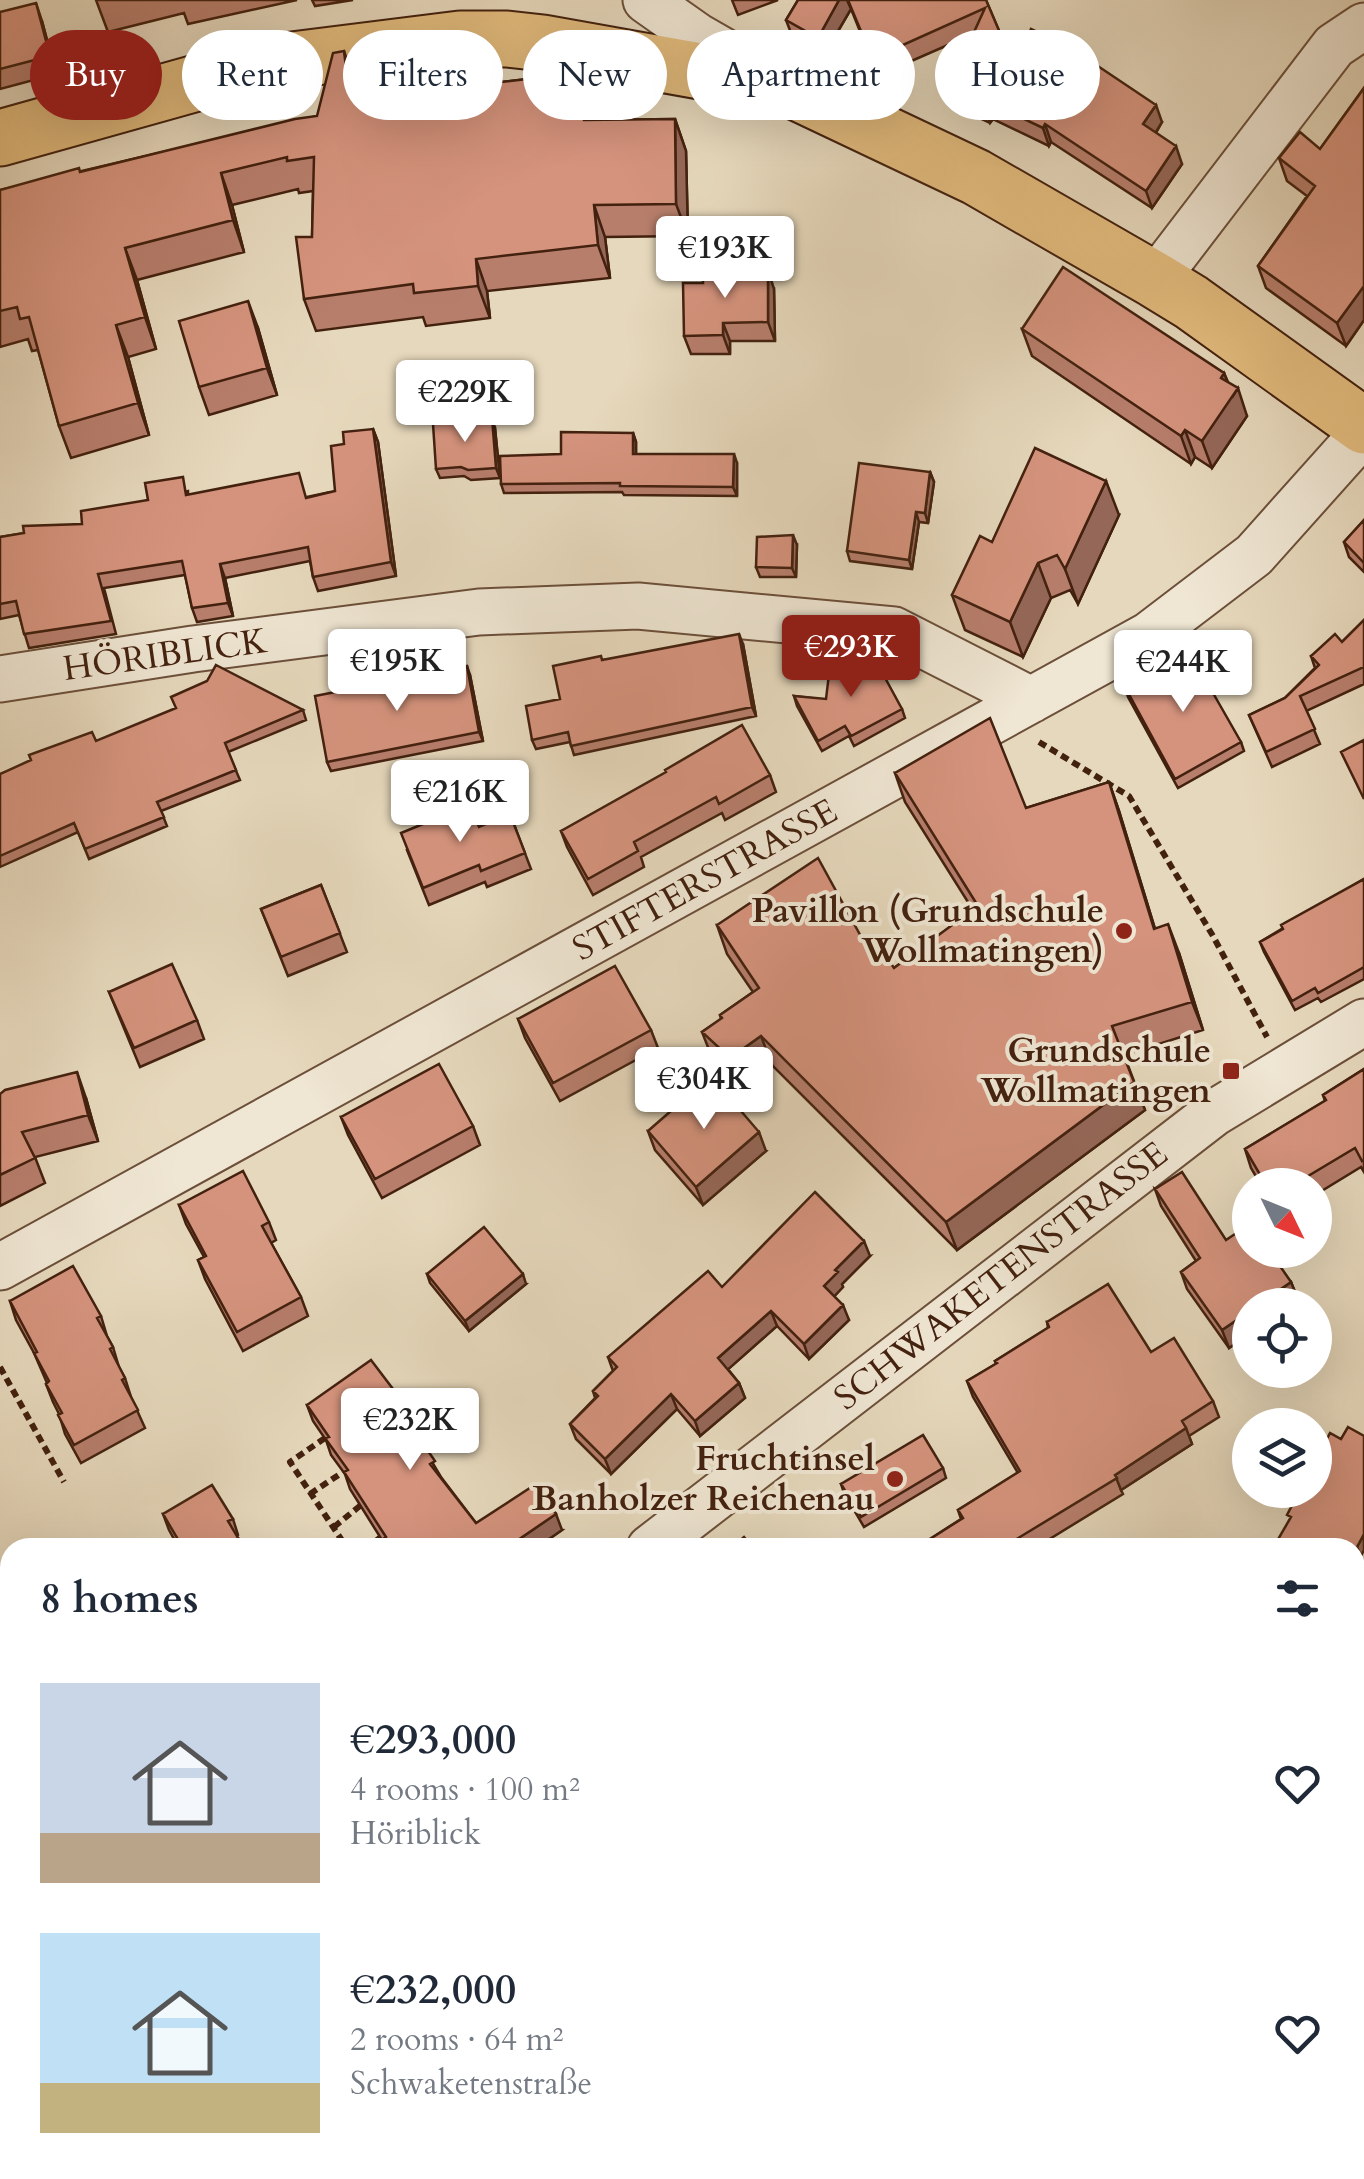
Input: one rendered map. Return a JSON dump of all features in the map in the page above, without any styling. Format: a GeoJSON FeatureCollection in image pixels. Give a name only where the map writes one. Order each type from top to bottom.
{"type":"FeatureCollection","features":[{"type":"Feature","properties":{"kind":"main road"},"geometry":{"type":"LineString","coordinates":[[0,138],[268,63],[460,39],[543,43],[687,69]]}},
{"type":"Feature","properties":{"kind":"main road"},"geometry":{"type":"LineString","coordinates":[[856,120],[976,177],[1155,280],[1364,429]]}},
{"type":"Feature","properties":{"kind":"street"},"geometry":{"type":"LineString","coordinates":[[646,0],[688,30]]}},
{"type":"Feature","properties":{"kind":"street"},"geometry":{"type":"LineString","coordinates":[[1155,280],[1334,46],[1364,26]]}},
{"type":"Feature","properties":{"kind":"street","name":"STIFTERSTRASSE"},"geometry":{"type":"LineString","coordinates":[[0,1267],[1149,635],[1254,555],[1364,429]]}},
{"type":"Feature","properties":{"kind":"street","name":"HÖRIBLICK"},"geometry":{"type":"LineString","coordinates":[[0,679],[193,649],[480,612],[638,606],[894,630],[1018,707]]}},
{"type":"Feature","properties":{"kind":"street","name":"SCHWAKETENSTRASSE"},"geometry":{"type":"LineString","coordinates":[[663,1538],[1214,1112],[1364,1022]]}},
{"type":"Feature","properties":{"kind":"path"},"geometry":{"type":"LineString","coordinates":[[1018,707],[1030,738],[1129,796],[1213,936],[1267,1037],[1288,1066]]}},
{"type":"Feature","properties":{"kind":"path"},"geometry":{"type":"LineString","coordinates":[[0,1367],[64,1482]]}},
{"type":"Feature","properties":{"kind":"path"},"geometry":{"type":"LineString","coordinates":[[325,1438],[290,1462],[341,1538]]}},
{"type":"Feature","properties":{"kind":"path"},"geometry":{"type":"LineString","coordinates":[[310,1494],[344,1472]]}},
{"type":"Feature","properties":{"kind":"path"},"geometry":{"type":"LineString","coordinates":[[334,1527],[362,1505]]}},
{"type":"Feature","properties":{"kind":"building"},"geometry":{"type":"Polygon","coordinates":[[[798,0],[839,0],[822,30],[804,30],[786,20],[798,0]]]}},
{"type":"Feature","properties":{"kind":"building"},"geometry":{"type":"Polygon","coordinates":[[[848,0],[986,0],[999,30],[975,30],[985,8],[915,40],[915,30],[860,30],[848,0]]]}},
{"type":"Feature","properties":{"kind":"building"},"geometry":{"type":"Polygon","coordinates":[[[36,3],[43,30],[30,30],[30,61],[0,69],[0,12],[36,3]]]}},
{"type":"Feature","properties":{"kind":"building"},"geometry":{"type":"Polygon","coordinates":[[[343,51],[343,120],[503,120],[503,82],[523,79],[523,120],[675,119],[676,204],[594,205],[598,245],[476,259],[478,286],[414,293],[413,284],[304,299],[296,237],[312,237],[314,157],[287,161],[287,157],[221,173],[233,220],[125,248],[145,317],[116,325],[138,403],[59,426],[29,317],[20,319],[17,307],[0,311],[0,190],[291,120],[323,120],[323,92],[333,53],[343,51]]]}},
{"type":"Feature","properties":{"kind":"building"},"geometry":{"type":"Polygon","coordinates":[[[1100,67],[1156,105],[1143,124],[1176,146],[1146,191],[1045,124],[1043,128],[1026,120],[1100,120],[1100,67]]]}},
{"type":"Feature","properties":{"kind":"building"},"geometry":{"type":"Polygon","coordinates":[[[1364,88],[1364,286],[1337,323],[1258,266],[1315,186],[1279,158],[1300,132],[1320,149],[1364,88]]]}},
{"type":"Feature","properties":{"kind":"building"},"geometry":{"type":"Polygon","coordinates":[[[1063,267],[1224,373],[1221,378],[1238,388],[1202,441],[1185,430],[1181,436],[1022,329],[1063,267]]]}},
{"type":"Feature","properties":{"kind":"building"},"geometry":{"type":"Polygon","coordinates":[[[703,269],[768,270],[768,322],[723,323],[723,335],[684,336],[683,283],[703,283],[703,269]]]}},
{"type":"Feature","properties":{"kind":"building"},"geometry":{"type":"Polygon","coordinates":[[[248,301],[267,368],[199,387],[179,321],[248,301]]]}},
{"type":"Feature","properties":{"kind":"building"},"geometry":{"type":"Polygon","coordinates":[[[492,418],[496,468],[436,469],[433,424],[492,418]]]}},
{"type":"Feature","properties":{"kind":"building"},"geometry":{"type":"Polygon","coordinates":[[[373,429],[391,562],[313,577],[308,547],[220,564],[228,603],[192,608],[182,561],[98,574],[111,621],[24,634],[16,601],[0,604],[0,537],[24,533],[23,526],[82,524],[81,511],[148,500],[145,483],[183,477],[186,495],[299,473],[306,498],[335,491],[331,446],[344,444],[343,432],[373,429]]]}},
{"type":"Feature","properties":{"kind":"building"},"geometry":{"type":"Polygon","coordinates":[[[561,432],[633,433],[633,454],[734,454],[733,487],[501,484],[500,456],[561,454],[561,432]]]}},
{"type":"Feature","properties":{"kind":"building"},"geometry":{"type":"Polygon","coordinates":[[[1035,448],[1106,481],[1065,569],[1057,555],[1038,563],[1010,622],[952,595],[980,536],[992,542],[1035,448]]]}},
{"type":"Feature","properties":{"kind":"building"},"geometry":{"type":"Polygon","coordinates":[[[859,463],[930,472],[925,513],[916,512],[909,560],[847,551],[859,463]]]}},
{"type":"Feature","properties":{"kind":"building"},"geometry":{"type":"Polygon","coordinates":[[[1364,520],[1364,563],[1344,542],[1364,520]]]}},
{"type":"Feature","properties":{"kind":"building"},"geometry":{"type":"Polygon","coordinates":[[[793,535],[792,568],[756,567],[757,537],[793,535]]]}},
{"type":"Feature","properties":{"kind":"building"},"geometry":{"type":"Polygon","coordinates":[[[1364,620],[1364,667],[1300,696],[1315,729],[1266,752],[1249,715],[1285,698],[1319,665],[1311,656],[1335,634],[1342,642],[1364,620]]]}},
{"type":"Feature","properties":{"kind":"building"},"geometry":{"type":"Polygon","coordinates":[[[739,634],[752,707],[571,746],[568,732],[532,740],[526,706],[560,699],[553,666],[739,634]]]}},
{"type":"Feature","properties":{"kind":"building"},"geometry":{"type":"Polygon","coordinates":[[[1189,651],[1241,742],[1175,779],[1125,687],[1189,651]]]}},
{"type":"Feature","properties":{"kind":"building"},"geometry":{"type":"Polygon","coordinates":[[[871,652],[902,709],[851,736],[845,726],[818,741],[794,696],[826,699],[829,674],[871,652]]]}},
{"type":"Feature","properties":{"kind":"building"},"geometry":{"type":"Polygon","coordinates":[[[216,665],[303,710],[225,743],[236,770],[157,802],[164,817],[85,849],[74,823],[0,856],[0,774],[31,760],[29,755],[92,732],[96,741],[176,708],[171,697],[207,681],[216,665]]]}},
{"type":"Feature","properties":{"kind":"building"},"geometry":{"type":"Polygon","coordinates":[[[467,666],[479,732],[327,762],[315,696],[467,666]]]}},
{"type":"Feature","properties":{"kind":"building"},"geometry":{"type":"Polygon","coordinates":[[[990,718],[1026,808],[1109,782],[1154,929],[1168,924],[1192,1002],[1112,1026],[1134,1082],[946,1222],[761,1036],[730,1058],[702,1032],[759,988],[717,925],[818,858],[869,951],[879,946],[894,968],[978,906],[895,773],[990,718]]]}},
{"type":"Feature","properties":{"kind":"building"},"geometry":{"type":"Polygon","coordinates":[[[742,725],[770,775],[719,804],[716,797],[634,842],[638,851],[588,879],[561,831],[742,725]]]}},
{"type":"Feature","properties":{"kind":"building"},"geometry":{"type":"Polygon","coordinates":[[[1364,740],[1364,799],[1341,752],[1364,740]]]}},
{"type":"Feature","properties":{"kind":"building"},"geometry":{"type":"Polygon","coordinates":[[[469,805],[479,827],[510,814],[525,853],[481,871],[479,865],[423,888],[401,833],[469,805]]]}},
{"type":"Feature","properties":{"kind":"building"},"geometry":{"type":"Polygon","coordinates":[[[1364,879],[1364,967],[1318,993],[1315,988],[1292,1001],[1260,942],[1283,929],[1281,925],[1364,879]]]}},
{"type":"Feature","properties":{"kind":"building"},"geometry":{"type":"Polygon","coordinates":[[[321,885],[340,933],[281,957],[261,909],[321,885]]]}},
{"type":"Feature","properties":{"kind":"building"},"geometry":{"type":"Polygon","coordinates":[[[172,964],[197,1020],[134,1048],[109,992],[172,964]]]}},
{"type":"Feature","properties":{"kind":"building"},"geometry":{"type":"Polygon","coordinates":[[[615,966],[651,1030],[553,1083],[518,1019],[615,966]]]}},
{"type":"Feature","properties":{"kind":"building"},"geometry":{"type":"Polygon","coordinates":[[[439,1064],[473,1126],[375,1179],[341,1117],[439,1064]]]}},
{"type":"Feature","properties":{"kind":"building"},"geometry":{"type":"Polygon","coordinates":[[[1364,1069],[1364,1160],[1355,1148],[1321,1168],[1256,1168],[1245,1149],[1326,1100],[1323,1095],[1364,1069]]]}},
{"type":"Feature","properties":{"kind":"building"},"geometry":{"type":"Polygon","coordinates":[[[77,1072],[88,1115],[22,1132],[35,1158],[0,1175],[0,1094],[77,1072]]]}},
{"type":"Feature","properties":{"kind":"building"},"geometry":{"type":"Polygon","coordinates":[[[711,1076],[759,1132],[696,1187],[648,1131],[711,1076]]]}},
{"type":"Feature","properties":{"kind":"building"},"geometry":{"type":"Polygon","coordinates":[[[243,1171],[269,1222],[262,1226],[301,1297],[237,1332],[198,1260],[206,1256],[179,1205],[243,1171]]]}},
{"type":"Feature","properties":{"kind":"building"},"geometry":{"type":"Polygon","coordinates":[[[1182,1172],[1226,1240],[1232,1236],[1232,1268],[1281,1268],[1291,1282],[1282,1288],[1232,1288],[1232,1323],[1222,1330],[1181,1272],[1200,1258],[1155,1189],[1182,1172]]]}},
{"type":"Feature","properties":{"kind":"building"},"geometry":{"type":"Polygon","coordinates":[[[815,1192],[864,1241],[824,1286],[843,1305],[804,1344],[771,1311],[718,1358],[739,1383],[695,1421],[671,1394],[605,1459],[570,1424],[598,1396],[593,1391],[617,1367],[608,1357],[708,1271],[722,1287],[815,1192]]]}},
{"type":"Feature","properties":{"kind":"building"},"geometry":{"type":"Polygon","coordinates":[[[484,1227],[523,1274],[465,1321],[427,1274],[484,1227]]]}},
{"type":"Feature","properties":{"kind":"building"},"geometry":{"type":"Polygon","coordinates":[[[73,1266],[101,1316],[97,1318],[138,1410],[74,1445],[58,1415],[62,1413],[46,1384],[49,1381],[34,1353],[37,1352],[10,1301],[73,1266]]]}},
{"type":"Feature","properties":{"kind":"building"},"geometry":{"type":"Polygon","coordinates":[[[1108,1284],[1151,1352],[1174,1338],[1213,1401],[1182,1421],[1186,1428],[1115,1475],[1117,1478],[1018,1538],[932,1538],[963,1518],[958,1510],[1020,1471],[967,1381],[1049,1327],[1047,1322],[1108,1284]]]}},
{"type":"Feature","properties":{"kind":"building"},"geometry":{"type":"Polygon","coordinates":[[[371,1360],[396,1393],[391,1396],[435,1461],[430,1464],[476,1523],[536,1484],[556,1514],[521,1538],[384,1538],[307,1405],[371,1360]]]}},
{"type":"Feature","properties":{"kind":"building"},"geometry":{"type":"Polygon","coordinates":[[[1348,1427],[1364,1436],[1364,1534],[1362,1538],[1279,1538],[1291,1517],[1287,1515],[1291,1508],[1332,1508],[1332,1434],[1341,1439],[1348,1427]]]}},
{"type":"Feature","properties":{"kind":"building"},"geometry":{"type":"Polygon","coordinates":[[[923,1435],[943,1468],[861,1517],[841,1484],[923,1435]]]}},
{"type":"Feature","properties":{"kind":"building"},"geometry":{"type":"Polygon","coordinates":[[[212,1485],[233,1519],[228,1521],[238,1538],[177,1538],[163,1514],[212,1485]]]}},
{"type":"Feature","properties":{"kind":"place","name":"Pavillon (Grundschule Wollmatingen)"},"geometry":{"type":"Point","coordinates":[1124,931]}},
{"type":"Feature","properties":{"kind":"place","name":"Grundschule Wollmatingen"},"geometry":{"type":"Point","coordinates":[1231,1071]}},
{"type":"Feature","properties":{"kind":"place","name":"Fruchtinsel Banholzer Reichenau"},"geometry":{"type":"Point","coordinates":[895,1479]}}]}
